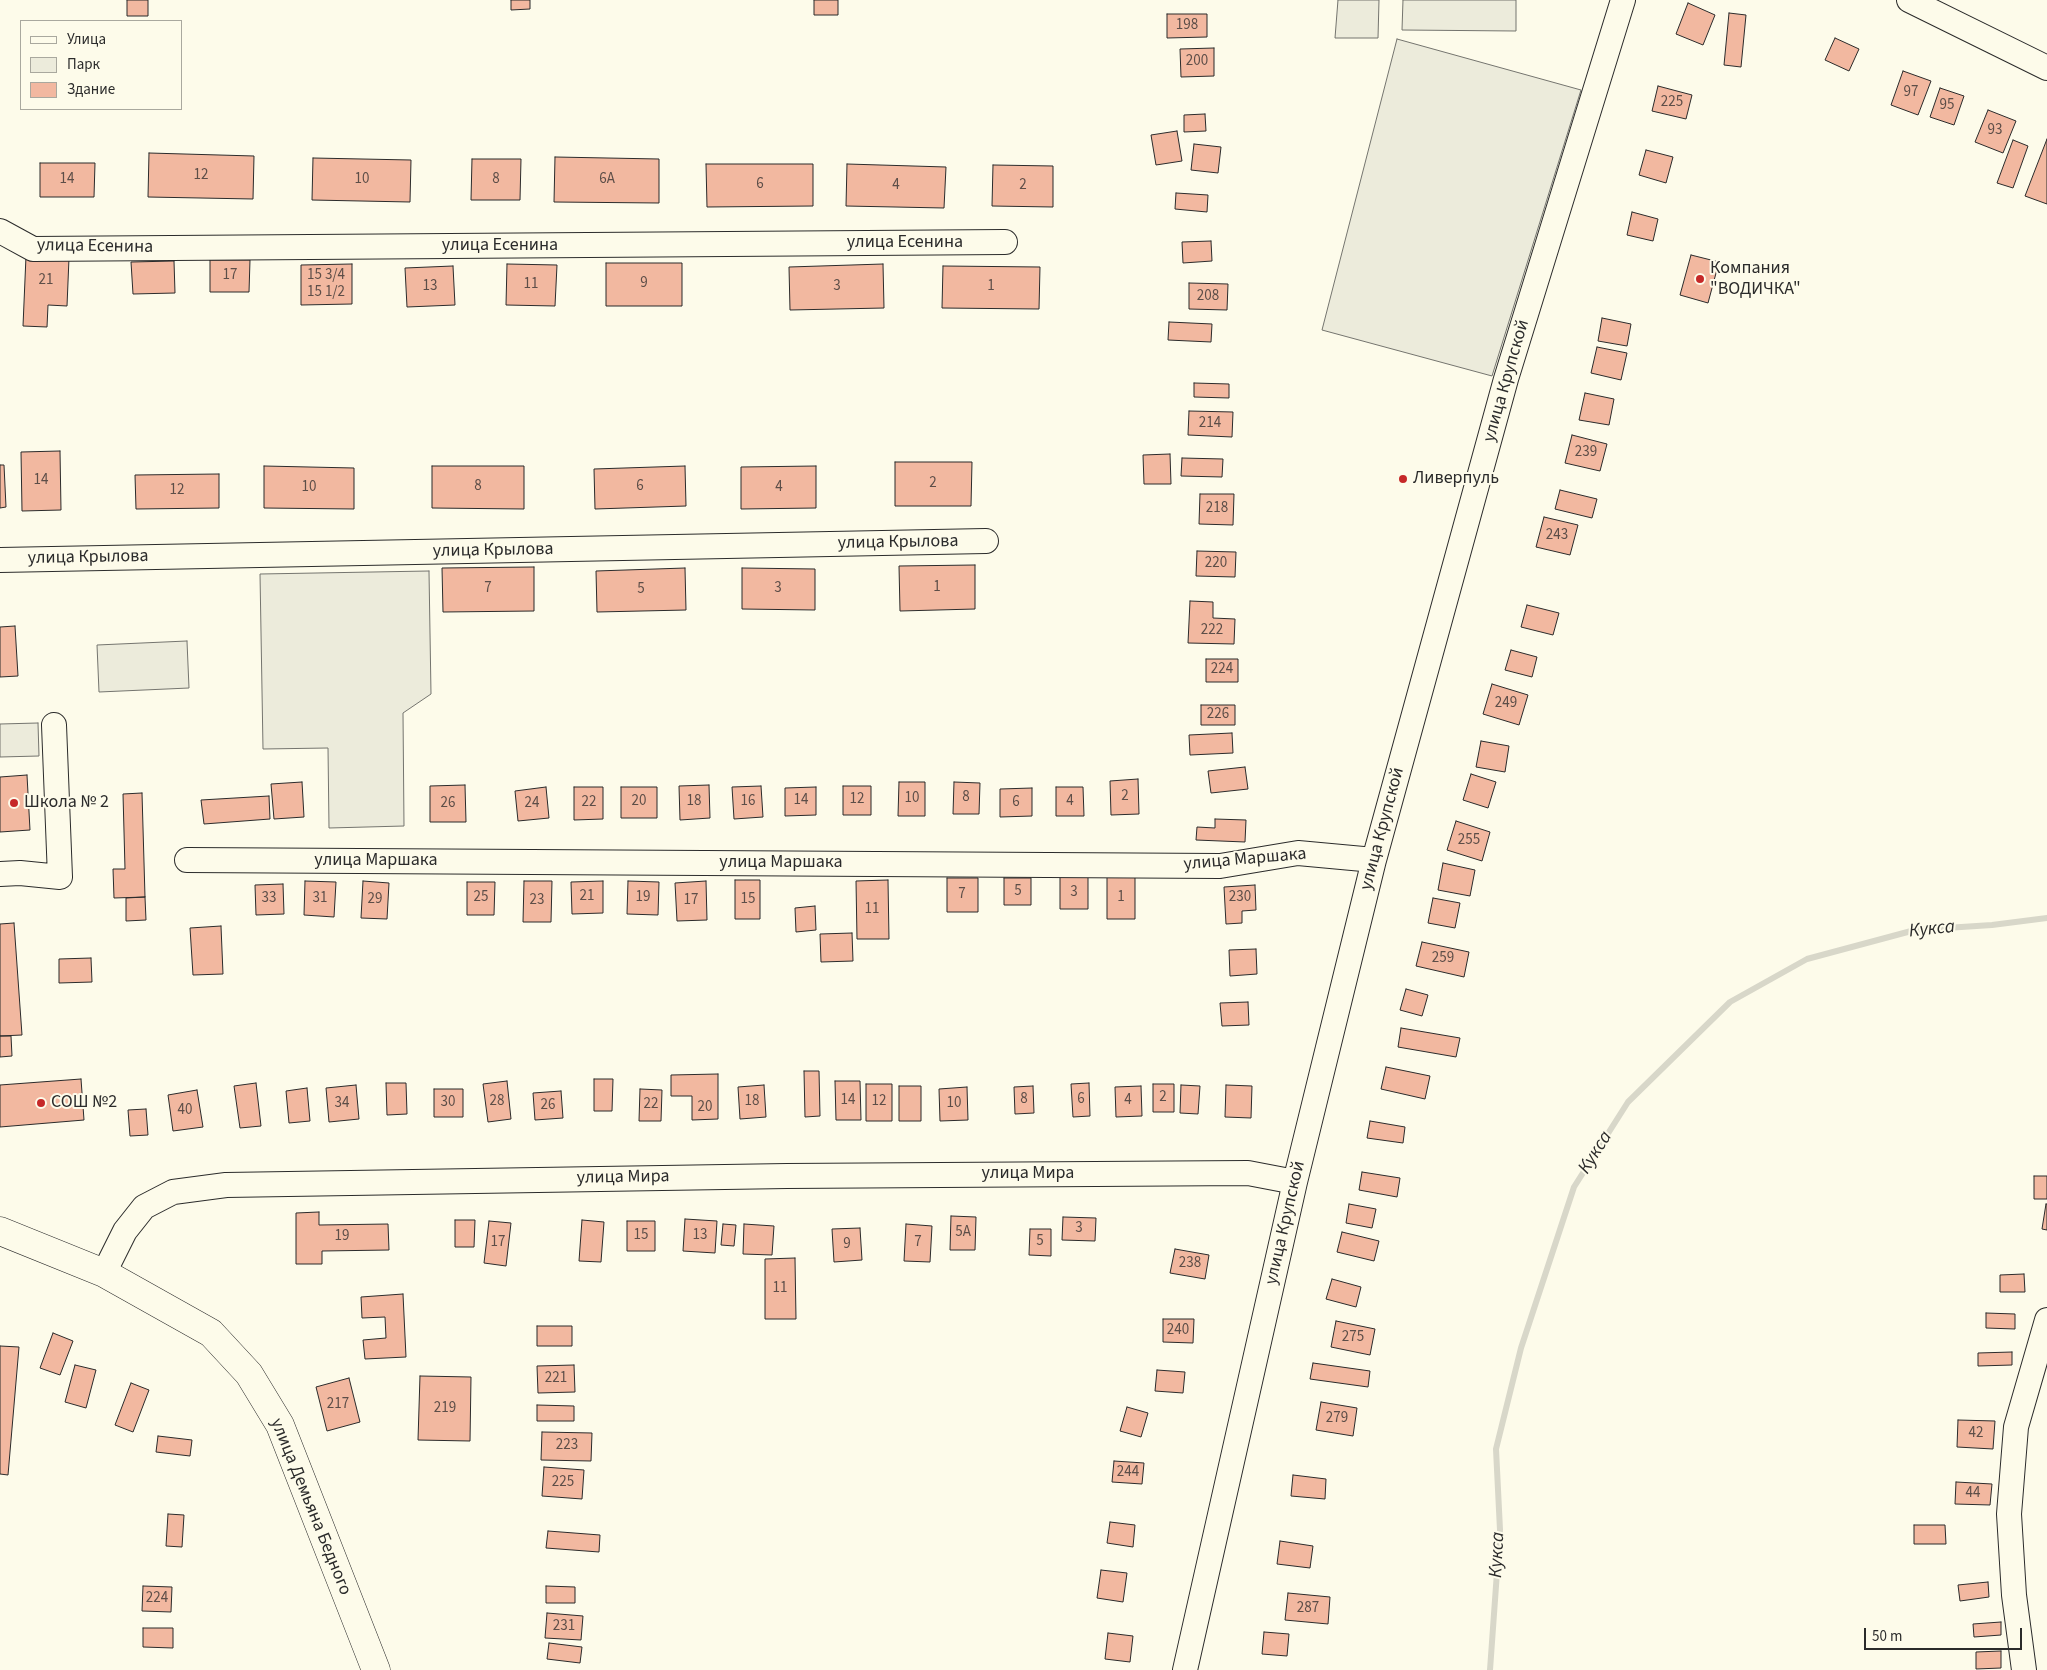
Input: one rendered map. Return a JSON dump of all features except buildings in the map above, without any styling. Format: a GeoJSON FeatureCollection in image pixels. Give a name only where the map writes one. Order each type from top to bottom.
{"type":"FeatureCollection","features":[{"type":"Feature","properties":{"kind":"main road"},"geometry":{"type":"LineString","coordinates":[[0,1231],[104,1272]]}},
{"type":"Feature","properties":{"kind":"main road","name":"улица Демьяна Бедного"},"geometry":{"type":"LineString","coordinates":[[104,1272],[211,1333],[249,1374],[280,1425],[376,1670]]}},
{"type":"Feature","properties":{"kind":"street","name":"улица Крупской"},"geometry":{"type":"LineString","coordinates":[[1185,1670],[1295,1182],[1374,860],[1506,380],[1623,0]]}},
{"type":"Feature","properties":{"kind":"street"},"geometry":{"type":"LineString","coordinates":[[1909,0],[2047,68]]}},
{"type":"Feature","properties":{"kind":"street","name":"улица Есенина"},"geometry":{"type":"LineString","coordinates":[[0,231],[33,249],[1005,242]]}},
{"type":"Feature","properties":{"kind":"street","name":"улица Крылова"},"geometry":{"type":"LineString","coordinates":[[0,560],[986,541]]}},
{"type":"Feature","properties":{"kind":"street"},"geometry":{"type":"LineString","coordinates":[[0,874],[20,873],[60,877],[54,725]]}},
{"type":"Feature","properties":{"kind":"street","name":"улица Маршака"},"geometry":{"type":"LineString","coordinates":[[187,860],[1220,866],[1298,853],[1374,860]]}},
{"type":"Feature","properties":{"kind":"street","name":"улица Мира"},"geometry":{"type":"LineString","coordinates":[[104,1272],[125,1231],[144,1207],[173,1192],[226,1185],[797,1176],[1248,1173],[1295,1182]]}},
{"type":"Feature","properties":{"kind":"street"},"geometry":{"type":"LineString","coordinates":[[2024,1670],[2014,1596],[2009,1514],[2016,1427],[2047,1320]]}},
{"type":"Feature","properties":{"kind":"green space"},"geometry":{"type":"Polygon","coordinates":[[[1338,0],[1379,0],[1378,38],[1335,38],[1338,0]]]}},
{"type":"Feature","properties":{"kind":"green space"},"geometry":{"type":"Polygon","coordinates":[[[1403,0],[1516,0],[1516,31],[1402,30],[1403,0]]]}},
{"type":"Feature","properties":{"kind":"green space"},"geometry":{"type":"Polygon","coordinates":[[[1397,39],[1581,90],[1492,376],[1322,330],[1397,39]]]}},
{"type":"Feature","properties":{"kind":"green space"},"geometry":{"type":"Polygon","coordinates":[[[429,571],[431,694],[403,713],[404,826],[329,828],[328,748],[263,749],[260,574],[429,571]]]}},
{"type":"Feature","properties":{"kind":"green space"},"geometry":{"type":"Polygon","coordinates":[[[187,641],[189,688],[99,692],[97,645],[187,641]]]}},
{"type":"Feature","properties":{"kind":"green space"},"geometry":{"type":"Polygon","coordinates":[[[38,723],[39,756],[0,757],[0,724],[38,723]]]}},
{"type":"Feature","properties":{"kind":"waterway","name":"Кукса"},"geometry":{"type":"LineString","coordinates":[[1490,1670],[1500,1530],[1496,1449],[1521,1348],[1574,1187],[1628,1102],[1730,1002],[1807,959],[1915,930],[1992,925],[2047,918]]}},
{"type":"Feature","properties":{"kind":"place","name":"Компания \"ВОДИЧКА\""},"geometry":{"type":"Point","coordinates":[1700,279]}},
{"type":"Feature","properties":{"kind":"place","name":"Ливерпуль"},"geometry":{"type":"Point","coordinates":[1403,479]}},
{"type":"Feature","properties":{"kind":"place","name":"Школа № 2"},"geometry":{"type":"Point","coordinates":[14,803]}},
{"type":"Feature","properties":{"kind":"place","name":"СОШ №2"},"geometry":{"type":"Point","coordinates":[41,1103]}}]}
